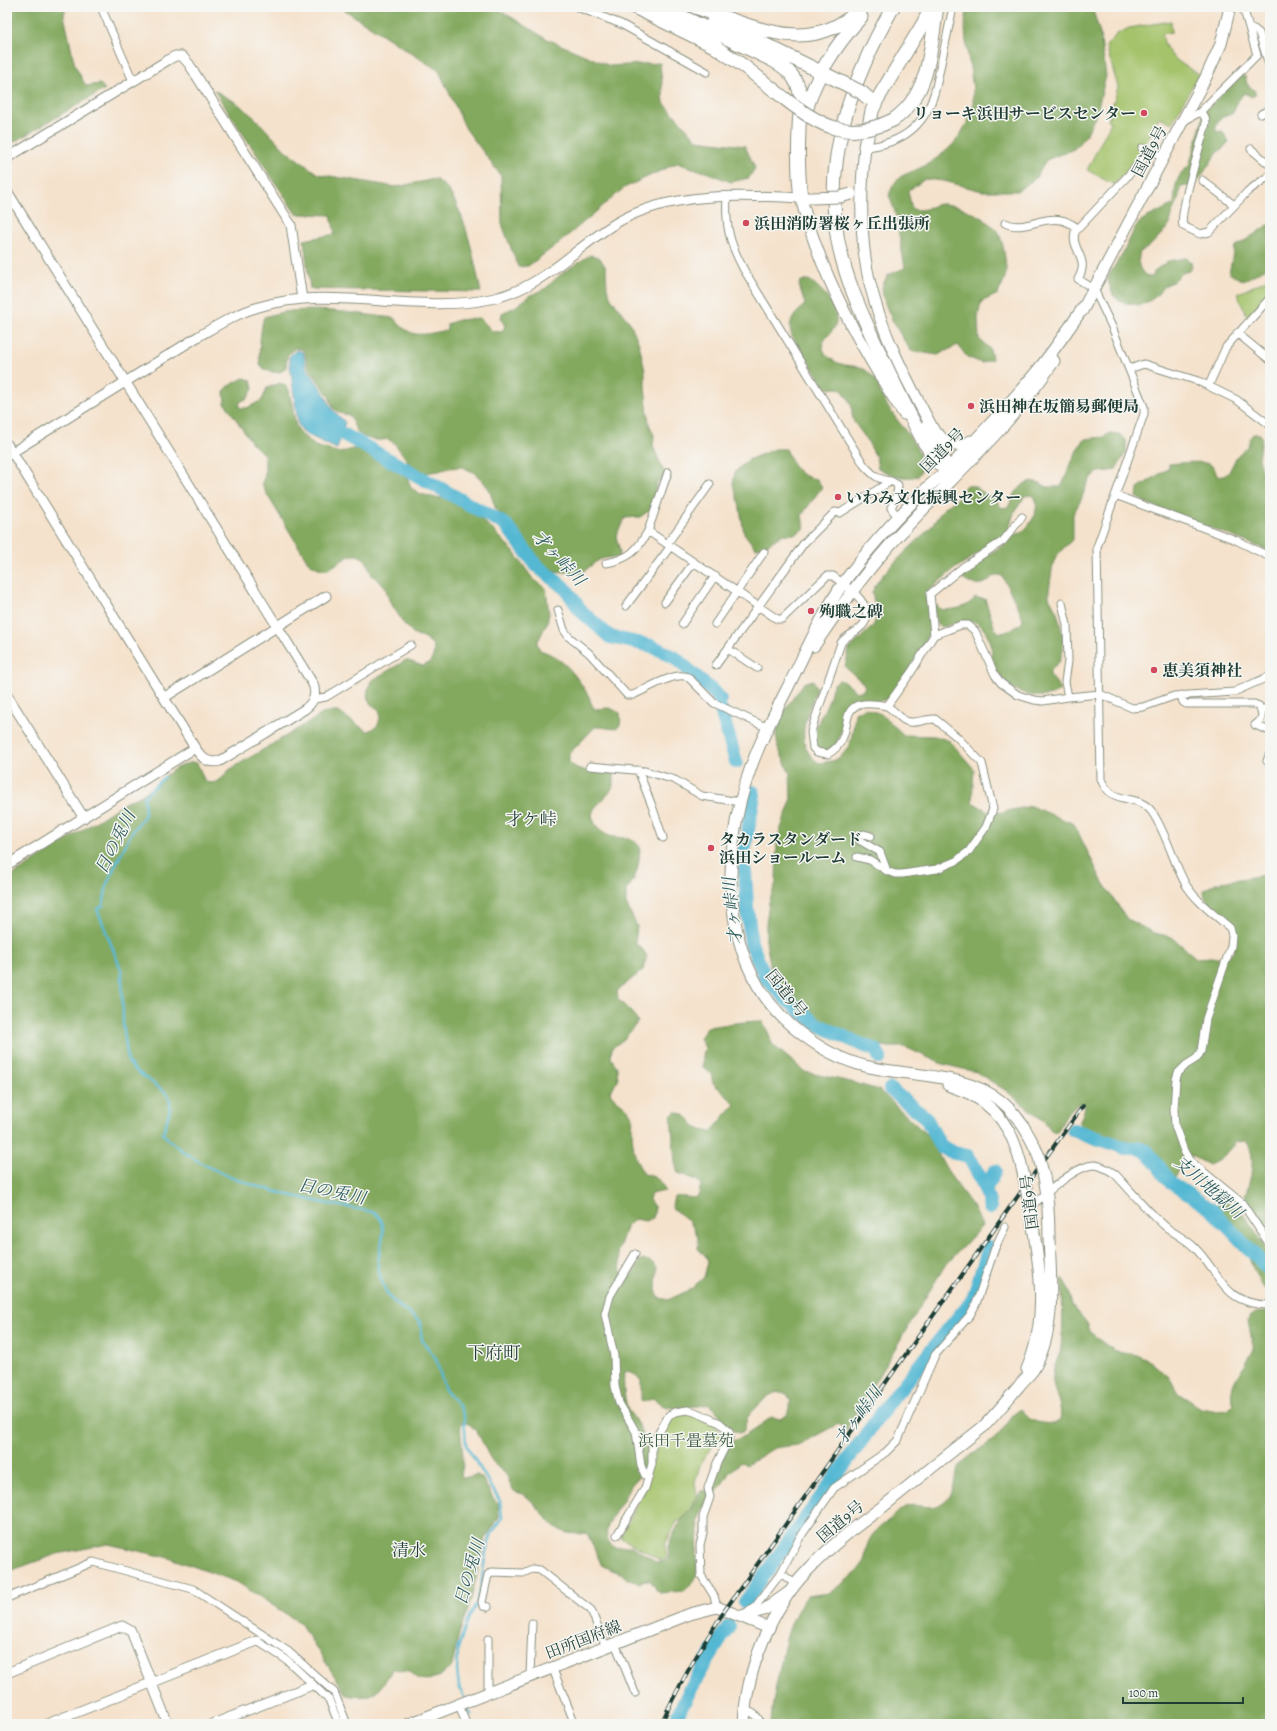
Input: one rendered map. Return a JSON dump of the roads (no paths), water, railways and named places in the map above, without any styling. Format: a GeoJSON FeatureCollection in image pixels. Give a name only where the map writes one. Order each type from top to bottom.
{"type":"FeatureCollection","features":[{"type":"Feature","properties":{"kind":"highway"},"geometry":{"type":"LineString","coordinates":[[634,7],[714,46],[745,67],[784,98],[818,122],[837,130],[848,131],[866,130],[883,125],[893,120],[910,105],[922,87],[928,64],[937,7]]}},
{"type":"Feature","properties":{"kind":"highway"},"geometry":{"type":"LineString","coordinates":[[659,7],[673,12],[750,49],[788,70],[797,83],[801,96],[799,159],[806,198]]}},
{"type":"Feature","properties":{"kind":"highway"},"geometry":{"type":"LineString","coordinates":[[680,7],[756,40],[861,92],[868,98],[872,111]]}},
{"type":"Feature","properties":{"kind":"highway"},"geometry":{"type":"LineString","coordinates":[[695,7],[762,29],[796,36],[816,34],[835,28],[852,17],[862,7]]}},
{"type":"Feature","properties":{"kind":"highway"},"geometry":{"type":"LineString","coordinates":[[799,159],[804,118],[811,92],[824,74],[847,32],[870,7]]}},
{"type":"Feature","properties":{"kind":"highway"},"geometry":{"type":"LineString","coordinates":[[893,7],[873,44],[852,92],[840,134],[837,157],[835,200],[838,240],[849,281],[864,318],[897,390],[928,449]]}},
{"type":"Feature","properties":{"kind":"highway"},"geometry":{"type":"LineString","coordinates":[[865,146],[872,111],[877,100],[924,22],[931,7]]}},
{"type":"Feature","properties":{"kind":"highway"},"geometry":{"type":"LineString","coordinates":[[864,318],[951,473]]}},
{"type":"Feature","properties":{"kind":"main road","name":"国道9号"},"geometry":{"type":"LineString","coordinates":[[744,1724],[751,1674],[769,1628],[792,1589],[807,1570],[831,1547],[983,1428],[1001,1410],[1032,1371],[1046,1333],[1050,1308],[1051,1278],[1047,1194],[1038,1154],[1020,1121],[1002,1102],[978,1088],[961,1082],[866,1066],[847,1060],[827,1050],[797,1030],[782,1016],[762,991],[751,972],[740,945],[733,912],[731,884],[732,849],[740,802],[751,766],[768,728],[820,622],[843,584],[881,537],[926,489],[951,473],[978,452],[1019,408],[1044,376],[1094,289],[1182,123],[1221,44],[1230,7]]}},
{"type":"Feature","properties":{"kind":"main road"},"geometry":{"type":"LineString","coordinates":[[865,146],[861,183],[862,220],[866,259],[877,305],[895,356],[926,414],[941,438],[952,445],[962,445],[979,435]]}},
{"type":"Feature","properties":{"kind":"main road"},"geometry":{"type":"LineString","coordinates":[[861,183],[851,194],[840,197],[806,198],[819,255],[851,326],[889,391],[939,464],[951,473]]}},
{"type":"Feature","properties":{"kind":"main road","name":"国道9号"},"geometry":{"type":"LineString","coordinates":[[790,683],[852,592],[951,473],[979,435],[1038,371],[1085,305]]}},
{"type":"Feature","properties":{"kind":"main road"},"geometry":{"type":"LineString","coordinates":[[926,414],[951,473]]}},
{"type":"Feature","properties":{"kind":"main road"},"geometry":{"type":"LineString","coordinates":[[926,489],[934,472],[934,462],[928,449]]}},
{"type":"Feature","properties":{"kind":"main road","name":"国道9号"},"geometry":{"type":"LineString","coordinates":[[926,1076],[974,1096],[992,1109],[1012,1135],[1020,1157],[1041,1277],[1041,1312],[1035,1343],[1028,1367],[1020,1385]]}},
{"type":"Feature","properties":{"kind":"main road"},"geometry":{"type":"LineString","coordinates":[[741,1616],[764,1610],[792,1589]]}},
{"type":"Feature","properties":{"kind":"main road"},"geometry":{"type":"LineString","coordinates":[[717,1607],[769,1628]]}},
{"type":"Feature","properties":{"kind":"main road","name":"田所国府線"},"geometry":{"type":"LineString","coordinates":[[409,1724],[690,1614],[717,1607]]}},
{"type":"Feature","properties":{"kind":"street"},"geometry":{"type":"LineString","coordinates":[[101,7],[133,81]]}},
{"type":"Feature","properties":{"kind":"street"},"geometry":{"type":"LineString","coordinates":[[577,7],[621,24],[707,72]]}},
{"type":"Feature","properties":{"kind":"street"},"geometry":{"type":"LineString","coordinates":[[865,146],[889,143],[900,138],[911,131],[928,112],[936,87],[953,7]]}},
{"type":"Feature","properties":{"kind":"street"},"geometry":{"type":"LineString","coordinates":[[1182,123],[1200,112],[1257,56],[1243,7]]}},
{"type":"Feature","properties":{"kind":"street"},"geometry":{"type":"LineString","coordinates":[[1250,30],[1254,30],[1259,33],[1270,68],[1270,80]]}},
{"type":"Feature","properties":{"kind":"street"},"geometry":{"type":"LineString","coordinates":[[7,158],[175,56],[182,56],[187,60],[291,225],[302,299]]}},
{"type":"Feature","properties":{"kind":"street"},"geometry":{"type":"LineString","coordinates":[[1261,114],[1270,109]]}},
{"type":"Feature","properties":{"kind":"street"},"geometry":{"type":"LineString","coordinates":[[1200,112],[1205,117],[1206,123],[1188,188],[1181,223],[1183,226],[1200,234],[1209,232],[1234,205],[1270,175]]}},
{"type":"Feature","properties":{"kind":"street"},"geometry":{"type":"LineString","coordinates":[[1142,148],[1149,154]]}},
{"type":"Feature","properties":{"kind":"street"},"geometry":{"type":"LineString","coordinates":[[1251,149],[1270,165]]}},
{"type":"Feature","properties":{"kind":"street"},"geometry":{"type":"LineString","coordinates":[[1163,158],[1152,150],[1078,228],[1073,237],[1083,265],[1083,270],[1078,279],[1094,289],[1141,397],[1144,414],[1097,547],[1101,779],[1104,787],[1109,793],[1145,804],[1155,818],[1186,884],[1195,897],[1230,928],[1232,935],[1232,946],[1206,1019],[1201,1051],[1197,1058],[1186,1065],[1178,1073],[1176,1079],[1174,1109],[1175,1126],[1184,1152],[1190,1160],[1242,1203],[1270,1245]]}},
{"type":"Feature","properties":{"kind":"street"},"geometry":{"type":"LineString","coordinates":[[1202,180],[1234,205]]}},
{"type":"Feature","properties":{"kind":"street"},"geometry":{"type":"LineString","coordinates":[[7,191],[313,684],[315,694],[314,699],[305,709],[220,761],[209,762],[202,757],[10,454],[7,444]]}},
{"type":"Feature","properties":{"kind":"street"},"geometry":{"type":"LineString","coordinates":[[727,197],[726,214],[730,241],[744,270],[864,465],[871,474],[882,480],[891,481],[898,485],[897,494],[891,508],[899,518]]}},
{"type":"Feature","properties":{"kind":"street"},"geometry":{"type":"LineString","coordinates":[[10,454],[226,320],[258,307],[302,299],[326,298],[442,303],[466,302],[493,298],[512,293],[530,285],[552,271],[617,222],[634,214],[675,201],[727,197],[806,198]]}},
{"type":"Feature","properties":{"kind":"street"},"geometry":{"type":"LineString","coordinates":[[1005,223],[1012,227],[1049,219],[1062,220],[1078,228]]}},
{"type":"Feature","properties":{"kind":"street"},"geometry":{"type":"LineString","coordinates":[[1209,385],[1226,347],[1237,333],[1270,300]]}},
{"type":"Feature","properties":{"kind":"street"},"geometry":{"type":"LineString","coordinates":[[1237,333],[1270,360]]}},
{"type":"Feature","properties":{"kind":"street"},"geometry":{"type":"LineString","coordinates":[[1129,369],[1144,364],[1209,385],[1237,400],[1270,425]]}},
{"type":"Feature","properties":{"kind":"street"},"geometry":{"type":"LineString","coordinates":[[606,563],[620,561],[630,555],[638,547],[648,531],[668,472]]}},
{"type":"Feature","properties":{"kind":"street"},"geometry":{"type":"LineString","coordinates":[[716,665],[804,543],[835,512],[840,513],[891,481]]}},
{"type":"Feature","properties":{"kind":"street"},"geometry":{"type":"LineString","coordinates":[[626,606],[710,484]]}},
{"type":"Feature","properties":{"kind":"street"},"geometry":{"type":"LineString","coordinates":[[1115,495],[1236,540],[1270,557]]}},
{"type":"Feature","properties":{"kind":"street"},"geometry":{"type":"LineString","coordinates":[[887,706],[912,671],[934,634],[930,594],[963,567],[1003,541],[1022,517]]}},
{"type":"Feature","properties":{"kind":"street"},"geometry":{"type":"LineString","coordinates":[[648,531],[777,619],[782,619],[827,576],[833,576],[843,584],[868,610],[868,618],[861,627],[848,635],[841,643],[811,732],[813,748],[823,754],[828,754],[833,751],[839,745],[844,736],[849,712],[853,706],[869,702],[887,706],[896,711],[903,720],[908,722],[935,719],[962,742],[982,763],[984,778],[993,809],[986,827],[980,836],[968,851],[953,864],[936,869],[902,874],[887,871],[870,860],[857,857]]}},
{"type":"Feature","properties":{"kind":"street"},"geometry":{"type":"LineString","coordinates":[[715,624],[764,552]]}},
{"type":"Feature","properties":{"kind":"street"},"geometry":{"type":"LineString","coordinates":[[665,602],[694,562]]}},
{"type":"Feature","properties":{"kind":"street"},"geometry":{"type":"LineString","coordinates":[[682,624],[715,576]]}},
{"type":"Feature","properties":{"kind":"street"},"geometry":{"type":"LineString","coordinates":[[165,697],[326,596]]}},
{"type":"Feature","properties":{"kind":"street"},"geometry":{"type":"LineString","coordinates":[[1062,603],[1067,625],[1068,661],[1065,682],[1068,697]]}},
{"type":"Feature","properties":{"kind":"street"},"geometry":{"type":"LineString","coordinates":[[558,610],[564,630],[569,637],[589,653],[627,695],[633,695],[671,678],[684,675],[688,677],[714,703],[768,728]]}},
{"type":"Feature","properties":{"kind":"street"},"geometry":{"type":"LineString","coordinates":[[934,634],[961,625],[968,625],[975,631],[995,675],[1008,689],[1026,698],[1043,702],[1068,697],[1100,694],[1132,708],[1142,707],[1174,696],[1234,692],[1270,676]]}},
{"type":"Feature","properties":{"kind":"street"},"geometry":{"type":"LineString","coordinates":[[314,699],[326,698],[411,645]]}},
{"type":"Feature","properties":{"kind":"street"},"geometry":{"type":"LineString","coordinates":[[728,649],[757,668]]}},
{"type":"Feature","properties":{"kind":"street"},"geometry":{"type":"LineString","coordinates":[[7,695],[84,818]]}},
{"type":"Feature","properties":{"kind":"street"},"geometry":{"type":"LineString","coordinates":[[1181,695],[1183,702],[1186,704],[1254,704],[1259,706],[1262,711]]}},
{"type":"Feature","properties":{"kind":"street"},"geometry":{"type":"LineString","coordinates":[[1270,705],[1262,711],[1260,721],[1255,725],[1270,731]]}},
{"type":"Feature","properties":{"kind":"street"},"geometry":{"type":"LineString","coordinates":[[7,865],[195,748]]}},
{"type":"Feature","properties":{"kind":"street"},"geometry":{"type":"LineString","coordinates":[[1270,753],[1267,761],[1270,762]]}},
{"type":"Feature","properties":{"kind":"street"},"geometry":{"type":"LineString","coordinates":[[590,766],[638,770],[675,780],[702,796],[740,802]]}},
{"type":"Feature","properties":{"kind":"street"},"geometry":{"type":"LineString","coordinates":[[638,770],[663,838]]}},
{"type":"Feature","properties":{"kind":"street"},"geometry":{"type":"LineString","coordinates":[[871,836],[864,834],[858,836],[859,840],[880,852],[887,871]]}},
{"type":"Feature","properties":{"kind":"street"},"geometry":{"type":"LineString","coordinates":[[1029,1202],[1047,1194],[1080,1168],[1096,1165],[1108,1169],[1115,1174],[1166,1228],[1193,1245],[1201,1254],[1219,1281],[1229,1291],[1249,1303],[1270,1305]]}},
{"type":"Feature","properties":{"kind":"street"},"geometry":{"type":"LineString","coordinates":[[741,1616],[755,1607],[781,1573],[799,1539],[834,1488],[886,1452],[898,1440],[935,1356],[970,1315],[976,1304],[995,1248],[1005,1227]]}},
{"type":"Feature","properties":{"kind":"street"},"geometry":{"type":"LineString","coordinates":[[635,1254],[610,1296],[605,1314],[614,1356],[615,1386],[619,1403],[636,1432],[641,1466],[645,1475],[649,1476]]}},
{"type":"Feature","properties":{"kind":"street"},"geometry":{"type":"LineString","coordinates":[[617,1534],[645,1488],[652,1464],[652,1446],[669,1415],[675,1412],[687,1410],[720,1423],[730,1431],[730,1437],[717,1463],[708,1488],[710,1497],[703,1517],[703,1533],[700,1545],[701,1575],[714,1596],[717,1607]]}},
{"type":"Feature","properties":{"kind":"street"},"geometry":{"type":"LineString","coordinates":[[7,1598],[93,1562],[194,1589],[289,1652],[334,1692],[348,1724]]}},
{"type":"Feature","properties":{"kind":"street"},"geometry":{"type":"LineString","coordinates":[[488,1607],[484,1606],[482,1602],[489,1573],[496,1571],[523,1573],[532,1569],[540,1570],[591,1610],[634,1692]]}},
{"type":"Feature","properties":{"kind":"street"},"geometry":{"type":"LineString","coordinates":[[781,1573],[792,1589]]}},
{"type":"Feature","properties":{"kind":"street"},"geometry":{"type":"LineString","coordinates":[[530,1676],[532,1623]]}},
{"type":"Feature","properties":{"kind":"street"},"geometry":{"type":"LineString","coordinates":[[7,1673],[122,1626],[131,1631],[168,1724]]}},
{"type":"Feature","properties":{"kind":"street"},"geometry":{"type":"LineString","coordinates":[[488,1639],[488,1692]]}},
{"type":"Feature","properties":{"kind":"street"},"geometry":{"type":"LineString","coordinates":[[47,1724],[151,1682],[257,1642],[287,1660],[329,1700],[339,1724]]}},
{"type":"Feature","properties":{"kind":"street"},"geometry":{"type":"LineString","coordinates":[[552,1667],[574,1724]]}},
{"type":"Feature","properties":{"kind":"street"},"geometry":{"type":"LineString","coordinates":[[213,1724],[312,1685]]}},
{"type":"Feature","properties":{"kind":"street"},"geometry":{"type":"LineString","coordinates":[[463,1702],[466,1724]]}},
{"type":"Feature","properties":{"kind":"street"},"geometry":{"type":"LineString","coordinates":[[745,1710],[753,1712],[760,1721],[760,1724]]}},
{"type":"Feature","properties":{"kind":"water"},"geometry":{"type":"Polygon","coordinates":[[[296,350],[303,352],[306,367],[324,393],[332,409],[345,422],[337,449],[304,433],[298,424],[289,357],[296,350]]]}},
{"type":"Feature","properties":{"kind":"waterway","name":"才ヶ峠川"},"geometry":{"type":"LineString","coordinates":[[343,434],[506,525],[537,566],[566,589],[581,611],[610,637],[652,646],[674,657],[716,694],[720,700]]}},
{"type":"Feature","properties":{"kind":"waterway","name":"才ヶ峠川"},"geometry":{"type":"LineString","coordinates":[[721,710],[736,762]]}},
{"type":"Feature","properties":{"kind":"waterway","name":"日の兎川"},"geometry":{"type":"LineString","coordinates":[[164,777],[144,797],[145,815],[132,832],[114,868],[107,884],[103,906],[97,909],[122,972],[123,1023],[128,1062],[135,1070],[165,1092],[170,1100],[170,1109],[163,1134],[180,1149],[198,1161],[240,1181],[285,1194],[368,1211],[376,1214],[381,1219],[383,1232],[378,1269],[384,1287],[389,1297],[399,1307],[420,1322],[422,1340],[436,1359],[445,1390],[460,1407],[464,1416],[466,1445],[500,1501],[502,1518],[492,1533],[486,1551],[481,1585],[476,1605],[469,1617],[458,1648],[457,1671],[459,1687],[465,1699]]}},
{"type":"Feature","properties":{"kind":"waterway","name":"才ヶ峠川"},"geometry":{"type":"LineString","coordinates":[[753,792],[754,795],[744,853],[747,906],[751,943],[765,977],[786,999],[815,1023],[876,1050],[880,1058]]}},
{"type":"Feature","properties":{"kind":"waterway","name":"才ヶ峠川"},"geometry":{"type":"LineString","coordinates":[[890,1089],[926,1118],[941,1147],[955,1153],[968,1156],[982,1181],[990,1208]]}},
{"type":"Feature","properties":{"kind":"waterway","name":"支川地獄川"},"geometry":{"type":"LineString","coordinates":[[1073,1130],[1126,1148],[1137,1148],[1147,1151],[1171,1183],[1211,1209],[1270,1271]]}},
{"type":"Feature","properties":{"kind":"waterway","name":"支川地獄川"},"geometry":{"type":"LineString","coordinates":[[985,1190],[995,1171]]}},
{"type":"Feature","properties":{"kind":"waterway","name":"才ヶ峠川"},"geometry":{"type":"LineString","coordinates":[[745,1602],[888,1404],[973,1299],[989,1247]]}},
{"type":"Feature","properties":{"kind":"waterway","name":"才ヶ峠川"},"geometry":{"type":"LineString","coordinates":[[674,1724],[692,1686],[729,1626]]}},
{"type":"Feature","properties":{"kind":"waterway","name":"日の兎川"},"geometry":{"type":"LineString","coordinates":[[467,1705],[471,1715]]}},
{"type":"Feature","properties":{"kind":"railway"},"geometry":{"type":"LineString","coordinates":[[661,1724],[691,1666],[725,1610],[1083,1106]]}},
{"type":"Feature","properties":{"kind":"place","name":"リョーキ浜田サービスセンター"},"geometry":{"type":"Point","coordinates":[1144,113]}},
{"type":"Feature","properties":{"kind":"place","name":"浜田消防署桜ヶ丘出張所"},"geometry":{"type":"Point","coordinates":[746,223]}},
{"type":"Feature","properties":{"kind":"place","name":"浜田神在坂簡易郵便局"},"geometry":{"type":"Point","coordinates":[971,406]}},
{"type":"Feature","properties":{"kind":"place","name":"いわみ文化振興センター"},"geometry":{"type":"Point","coordinates":[838,497]}},
{"type":"Feature","properties":{"kind":"place","name":"殉職之碑"},"geometry":{"type":"Point","coordinates":[811,611]}},
{"type":"Feature","properties":{"kind":"place","name":"恵美須神社"},"geometry":{"type":"Point","coordinates":[1154,670]}},
{"type":"Feature","properties":{"kind":"place","name":"タカラスタンダード 浜田ショールーム"},"geometry":{"type":"Point","coordinates":[711,848]}},
{"type":"Feature","properties":{"kind":"district","name":"才ケ峠"},"geometry":{"type":"Point","coordinates":[531,819]}},
{"type":"Feature","properties":{"kind":"district","name":"下府町"},"geometry":{"type":"Point","coordinates":[494,1353]}},
{"type":"Feature","properties":{"kind":"district","name":"清水"},"geometry":{"type":"Point","coordinates":[409,1550]}},
{"type":"Feature","properties":{"kind":"park label","name":"浜田千畳墓苑"},"geometry":{"type":"Point","coordinates":[686,1440]}}]}
